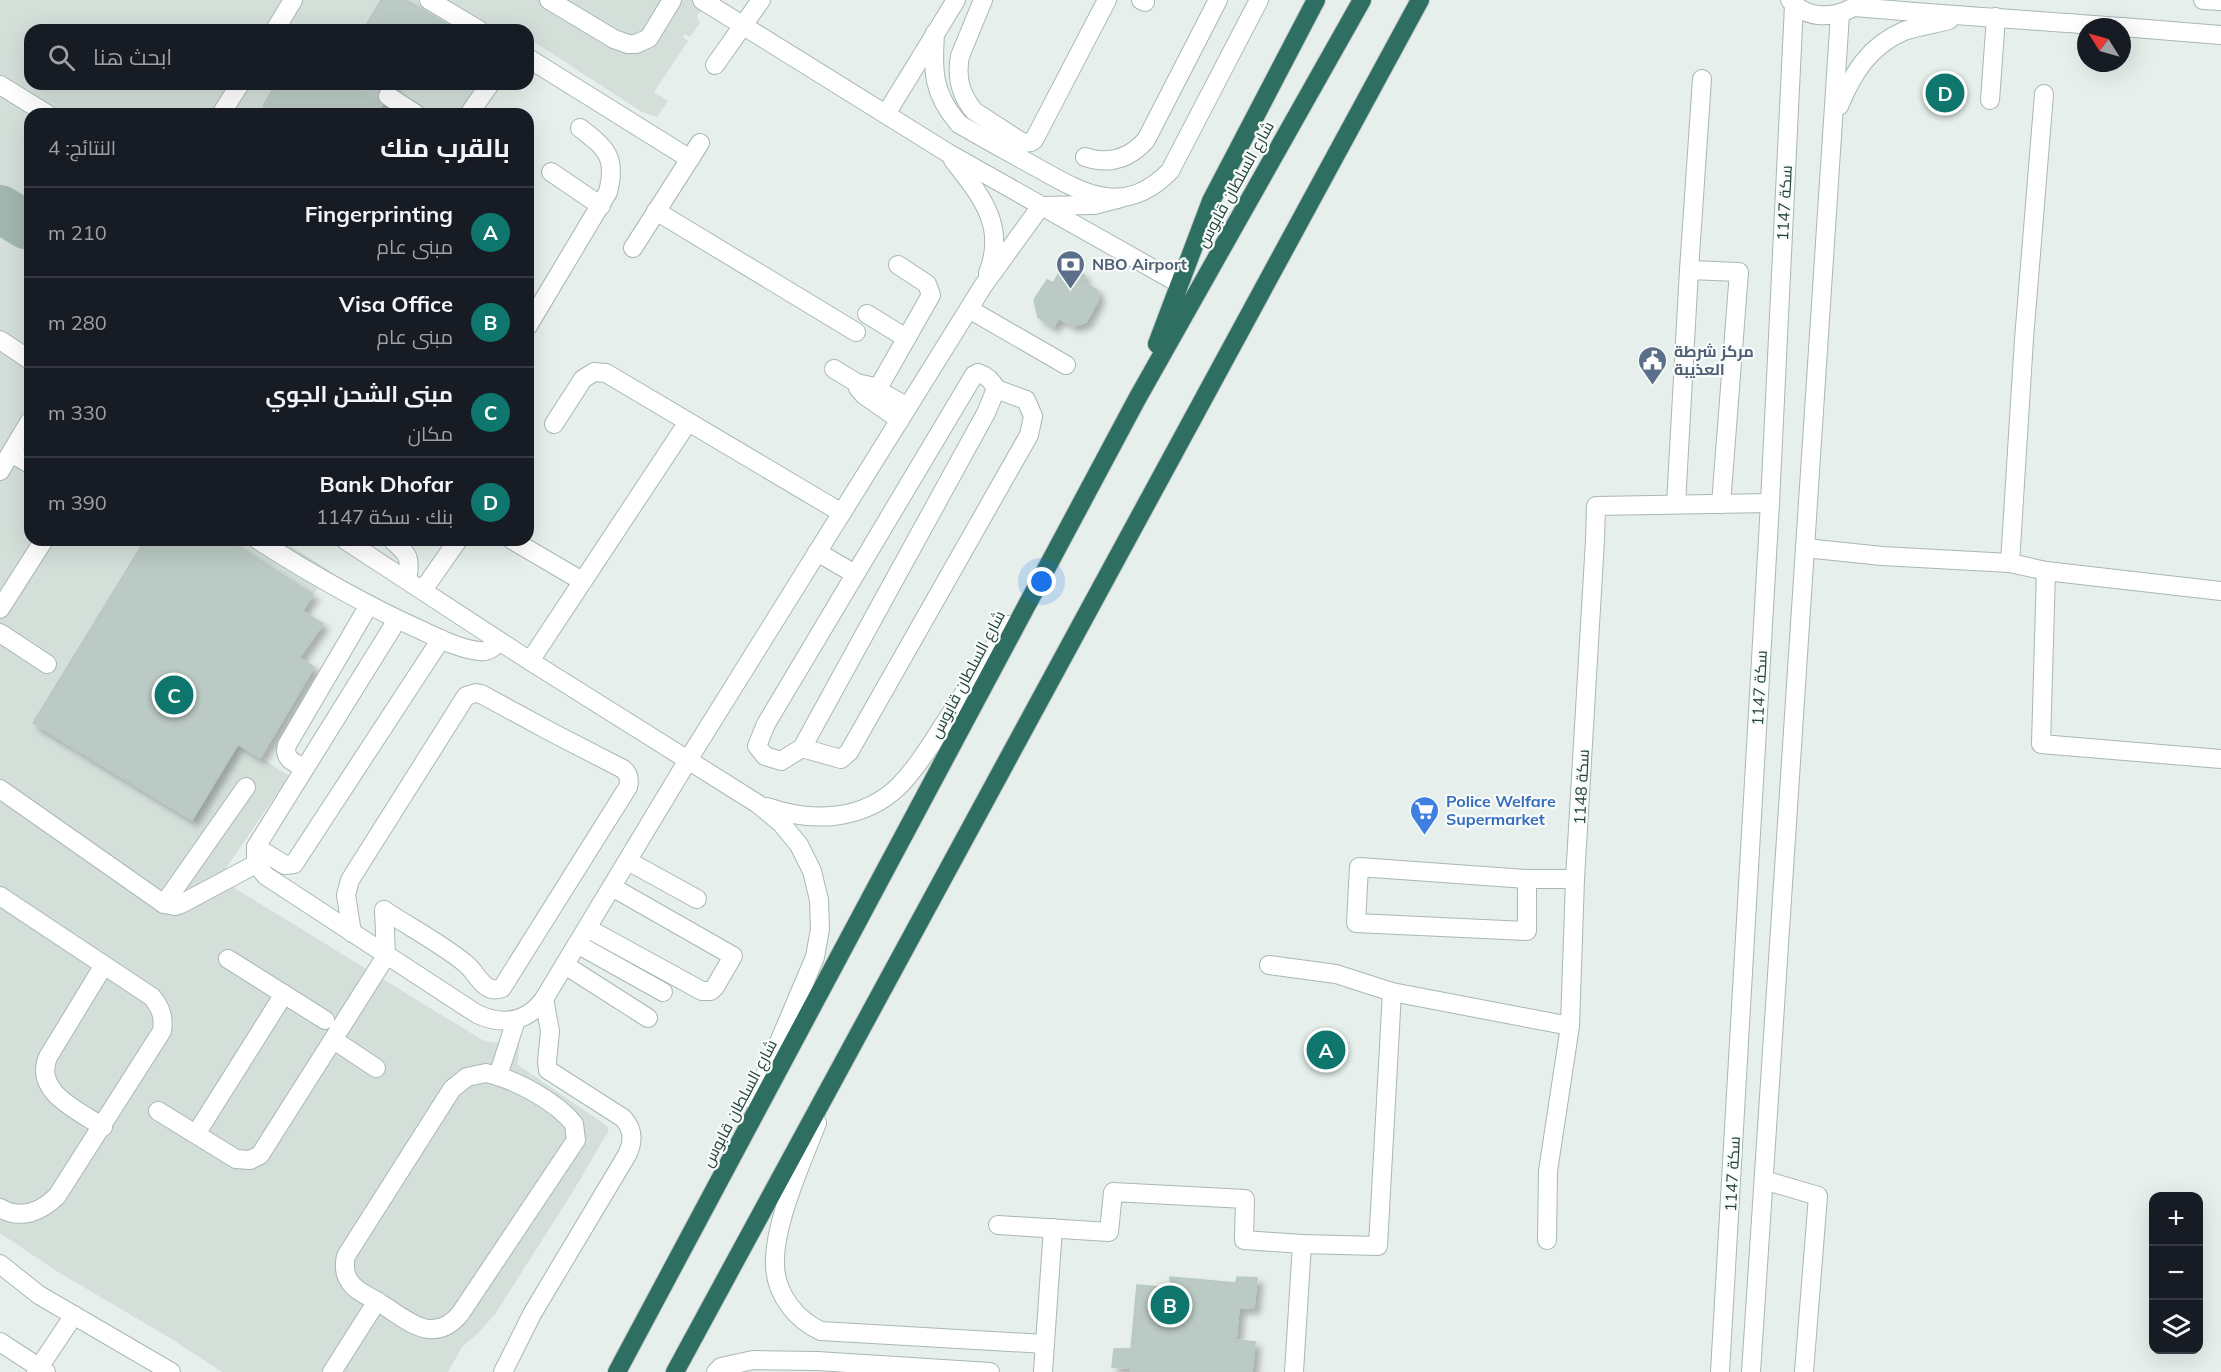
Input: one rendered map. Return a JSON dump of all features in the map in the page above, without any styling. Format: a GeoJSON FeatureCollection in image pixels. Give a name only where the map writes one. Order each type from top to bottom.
{"type":"FeatureCollection","features":[{"type":"Feature","properties":{"kind":"highway"},"geometry":{"type":"LineString","coordinates":[[1137,399],[1211,201],[1316,0]]}},
{"type":"Feature","properties":{"kind":"highway","name":"شارع السلطان قابوس"},"geometry":{"type":"LineString","coordinates":[[616,1372],[1137,399],[1362,0]]}},
{"type":"Feature","properties":{"kind":"highway"},"geometry":{"type":"LineString","coordinates":[[675,1372],[830,1091],[1421,0]]}},
{"type":"Feature","properties":{"kind":"street"},"geometry":{"type":"LineString","coordinates":[[281,24],[293,0]]}},
{"type":"Feature","properties":{"kind":"street"},"geometry":{"type":"LineString","coordinates":[[429,0],[469,24]]}},
{"type":"Feature","properties":{"kind":"street"},"geometry":{"type":"LineString","coordinates":[[549,0],[628,45],[649,38],[672,0]]}},
{"type":"Feature","properties":{"kind":"street"},"geometry":{"type":"LineString","coordinates":[[702,0],[948,153],[1180,284]]}},
{"type":"Feature","properties":{"kind":"street"},"geometry":{"type":"LineString","coordinates":[[715,65],[761,0]]}},
{"type":"Feature","properties":{"kind":"street"},"geometry":{"type":"LineString","coordinates":[[886,114],[956,0]]}},
{"type":"Feature","properties":{"kind":"street"},"geometry":{"type":"LineString","coordinates":[[983,0],[960,56],[958,76],[960,85],[967,103],[974,111],[1027,143],[1034,140],[1107,0]]}},
{"type":"Feature","properties":{"kind":"street"},"geometry":{"type":"LineString","coordinates":[[1085,157],[1107,162],[1118,160],[1138,149],[1146,140],[1218,0]]}},
{"type":"Feature","properties":{"kind":"street"},"geometry":{"type":"LineString","coordinates":[[1041,206],[1094,205],[1121,198],[1148,189],[1170,171],[1259,0]]}},
{"type":"Feature","properties":{"kind":"street"},"geometry":{"type":"LineString","coordinates":[[2203,0],[2221,1]]}},
{"type":"Feature","properties":{"kind":"street"},"geometry":{"type":"LineString","coordinates":[[1792,2],[1808,13],[1824,17],[1852,7],[1961,17],[1996,17],[2077,23]]}},
{"type":"Feature","properties":{"kind":"street","name":"سكة 1147"},"geometry":{"type":"LineString","coordinates":[[1720,1372],[1770,503],[1792,2]]}},
{"type":"Feature","properties":{"kind":"street","name":"سكة 1147"},"geometry":{"type":"LineString","coordinates":[[1751,1372],[1832,125],[1852,7]]}},
{"type":"Feature","properties":{"kind":"street"},"geometry":{"type":"LineString","coordinates":[[1832,125],[1850,80],[1864,58],[1904,31],[1961,17]]}},
{"type":"Feature","properties":{"kind":"street"},"geometry":{"type":"LineString","coordinates":[[1990,100],[1996,17]]}},
{"type":"Feature","properties":{"kind":"street"},"geometry":{"type":"LineString","coordinates":[[2131,28],[2221,35]]}},
{"type":"Feature","properties":{"kind":"street"},"geometry":{"type":"LineString","coordinates":[[936,33],[933,69],[935,84],[945,106],[959,124],[1080,191],[1093,196],[1121,198]]}},
{"type":"Feature","properties":{"kind":"street"},"geometry":{"type":"LineString","coordinates":[[534,62],[690,159]]}},
{"type":"Feature","properties":{"kind":"street"},"geometry":{"type":"LineString","coordinates":[[1676,504],[1702,79]]}},
{"type":"Feature","properties":{"kind":"street"},"geometry":{"type":"LineString","coordinates":[[0,85],[37,108]]}},
{"type":"Feature","properties":{"kind":"street"},"geometry":{"type":"LineString","coordinates":[[225,108],[236,90]]}},
{"type":"Feature","properties":{"kind":"street"},"geometry":{"type":"LineString","coordinates":[[473,108],[486,90]]}},
{"type":"Feature","properties":{"kind":"street"},"geometry":{"type":"LineString","coordinates":[[2010,563],[2024,339],[2044,94]]}},
{"type":"Feature","properties":{"kind":"street"},"geometry":{"type":"LineString","coordinates":[[388,96],[407,108]]}},
{"type":"Feature","properties":{"kind":"street"},"geometry":{"type":"LineString","coordinates":[[534,316],[601,206],[610,184],[610,162],[604,147],[580,128]]}},
{"type":"Feature","properties":{"kind":"street"},"geometry":{"type":"LineString","coordinates":[[633,248],[700,143]]}},
{"type":"Feature","properties":{"kind":"street"},"geometry":{"type":"LineString","coordinates":[[948,153],[984,200],[990,217],[993,261],[983,286]]}},
{"type":"Feature","properties":{"kind":"street"},"geometry":{"type":"LineString","coordinates":[[551,172],[601,206]]}},
{"type":"Feature","properties":{"kind":"street"},"geometry":{"type":"LineString","coordinates":[[256,856],[266,876],[477,1014],[502,1022],[528,1015],[544,999],[688,760],[983,286],[1041,206]]}},
{"type":"Feature","properties":{"kind":"street"},"geometry":{"type":"LineString","coordinates":[[656,211],[856,332]]}},
{"type":"Feature","properties":{"kind":"street"},"geometry":{"type":"LineString","coordinates":[[877,390],[929,299],[931,291],[927,284],[898,265]]}},
{"type":"Feature","properties":{"kind":"street"},"geometry":{"type":"LineString","coordinates":[[1689,270],[1739,272],[1720,504]]}},
{"type":"Feature","properties":{"kind":"street"},"geometry":{"type":"LineString","coordinates":[[969,309],[1066,365]]}},
{"type":"Feature","properties":{"kind":"street"},"geometry":{"type":"LineString","coordinates":[[867,314],[906,338]]}},
{"type":"Feature","properties":{"kind":"street"},"geometry":{"type":"LineString","coordinates":[[0,340],[24,356]]}},
{"type":"Feature","properties":{"kind":"street"},"geometry":{"type":"LineString","coordinates":[[834,369],[857,383],[877,390],[904,413]]}},
{"type":"Feature","properties":{"kind":"street"},"geometry":{"type":"LineString","coordinates":[[554,424],[583,379],[588,375],[606,373],[842,513]]}},
{"type":"Feature","properties":{"kind":"street"},"geometry":{"type":"LineString","coordinates":[[802,748],[841,759],[849,752],[1029,435],[1033,416],[1026,400],[996,388],[985,375],[978,373],[974,375],[766,724],[757,746],[765,756],[781,761],[802,748],[986,413],[996,388]]}},
{"type":"Feature","properties":{"kind":"street"},"geometry":{"type":"LineString","coordinates":[[857,383],[864,395],[904,413]]}},
{"type":"Feature","properties":{"kind":"street"},"geometry":{"type":"LineString","coordinates":[[530,661],[688,422]]}},
{"type":"Feature","properties":{"kind":"street"},"geometry":{"type":"LineString","coordinates":[[0,471],[24,432]]}},
{"type":"Feature","properties":{"kind":"street"},"geometry":{"type":"LineString","coordinates":[[11,453],[24,461]]}},
{"type":"Feature","properties":{"kind":"street","name":"سكة 1148"},"geometry":{"type":"LineString","coordinates":[[1547,1240],[1548,1171],[1570,1026],[1575,879],[1596,506],[1770,503]]}},
{"type":"Feature","properties":{"kind":"street"},"geometry":{"type":"LineString","coordinates":[[0,609],[40,546]]}},
{"type":"Feature","properties":{"kind":"street"},"geometry":{"type":"LineString","coordinates":[[267,546],[322,581],[397,620],[441,639],[479,651],[491,649],[500,641]]}},
{"type":"Feature","properties":{"kind":"street"},"geometry":{"type":"LineString","coordinates":[[354,546],[530,661],[758,804],[781,823],[800,845],[812,871],[819,900],[820,929],[815,957],[723,1174]]}},
{"type":"Feature","properties":{"kind":"street"},"geometry":{"type":"LineString","coordinates":[[398,546],[409,559],[407,580]]}},
{"type":"Feature","properties":{"kind":"street"},"geometry":{"type":"LineString","coordinates":[[423,590],[454,546]]}},
{"type":"Feature","properties":{"kind":"street"},"geometry":{"type":"LineString","coordinates":[[522,546],[582,581]]}},
{"type":"Feature","properties":{"kind":"street"},"geometry":{"type":"LineString","coordinates":[[1804,548],[1882,556],[2010,563],[2046,571],[2221,591]]}},
{"type":"Feature","properties":{"kind":"street"},"geometry":{"type":"LineString","coordinates":[[817,552],[855,574]]}},
{"type":"Feature","properties":{"kind":"street"},"geometry":{"type":"LineString","coordinates":[[2046,571],[2041,744],[2221,759]]}},
{"type":"Feature","properties":{"kind":"street"},"geometry":{"type":"LineString","coordinates":[[758,804],[787,814],[816,818],[846,814],[874,804],[898,786],[918,764],[1042,574]]}},
{"type":"Feature","properties":{"kind":"street"},"geometry":{"type":"LineString","coordinates":[[305,768],[288,759],[285,752],[287,745],[369,605]]}},
{"type":"Feature","properties":{"kind":"street"},"geometry":{"type":"LineString","coordinates":[[0,789],[164,904],[175,906],[181,904],[256,856],[305,768],[397,620]]}},
{"type":"Feature","properties":{"kind":"street"},"geometry":{"type":"LineString","coordinates":[[0,633],[47,664]]}},
{"type":"Feature","properties":{"kind":"street"},"geometry":{"type":"LineString","coordinates":[[256,856],[285,865],[294,864],[441,639]]}},
{"type":"Feature","properties":{"kind":"street"},"geometry":{"type":"LineString","coordinates":[[158,1111],[236,1159],[250,1160],[260,1155],[387,956],[384,910],[464,962],[488,988],[497,990],[505,984],[626,792],[629,777],[623,769],[476,693],[466,696],[350,880],[346,895],[352,933]]}},
{"type":"Feature","properties":{"kind":"street"},"geometry":{"type":"LineString","coordinates":[[164,904],[246,787]]}},
{"type":"Feature","properties":{"kind":"street"},"geometry":{"type":"LineString","coordinates":[[628,861],[697,898]]}},
{"type":"Feature","properties":{"kind":"street"},"geometry":{"type":"LineString","coordinates":[[1527,879],[1527,931],[1356,923],[1359,867],[1527,879],[1575,879]]}},
{"type":"Feature","properties":{"kind":"street"},"geometry":{"type":"LineString","coordinates":[[587,928],[707,993],[715,987],[733,956],[612,887]]}},
{"type":"Feature","properties":{"kind":"street"},"geometry":{"type":"LineString","coordinates":[[0,896],[152,997],[160,1010],[163,1024],[162,1031],[103,1127],[57,1196],[49,1204],[31,1213],[12,1213],[0,1208]]}},
{"type":"Feature","properties":{"kind":"street"},"geometry":{"type":"LineString","coordinates":[[577,944],[663,992]]}},
{"type":"Feature","properties":{"kind":"street"},"geometry":{"type":"LineString","coordinates":[[228,959],[325,1020]]}},
{"type":"Feature","properties":{"kind":"street"},"geometry":{"type":"LineString","coordinates":[[103,1127],[56,1095],[47,1084],[45,1070],[48,1057],[104,965]]}},
{"type":"Feature","properties":{"kind":"street"},"geometry":{"type":"LineString","coordinates":[[565,965],[648,1018]]}},
{"type":"Feature","properties":{"kind":"street"},"geometry":{"type":"LineString","coordinates":[[1269,965],[1336,974],[1392,992],[1570,1026]]}},
{"type":"Feature","properties":{"kind":"street"},"geometry":{"type":"LineString","coordinates":[[998,1225],[1109,1232],[1113,1192],[1245,1199],[1244,1240],[1302,1245],[1378,1246],[1392,992]]}},
{"type":"Feature","properties":{"kind":"street"},"geometry":{"type":"LineString","coordinates":[[196,1134],[284,994]]}},
{"type":"Feature","properties":{"kind":"street"},"geometry":{"type":"LineString","coordinates":[[503,1372],[532,1314],[627,1155],[632,1138],[630,1127],[623,1118],[548,1070],[550,1031],[544,999]]}},
{"type":"Feature","properties":{"kind":"street"},"geometry":{"type":"LineString","coordinates":[[498,1076],[516,1020]]}},
{"type":"Feature","properties":{"kind":"street"},"geometry":{"type":"LineString","coordinates":[[334,1040],[376,1068]]}},
{"type":"Feature","properties":{"kind":"street"},"geometry":{"type":"LineString","coordinates":[[486,1073],[498,1076],[532,1092],[571,1119],[576,1129],[574,1145],[454,1322],[446,1327],[428,1330],[409,1321],[349,1282],[344,1263],[348,1250],[456,1084],[473,1074],[486,1073]]}},
{"type":"Feature","properties":{"kind":"street"},"geometry":{"type":"LineString","coordinates":[[830,1091],[791,1190],[777,1243],[775,1266],[777,1284],[797,1315],[810,1326],[821,1331],[1045,1344]]}},
{"type":"Feature","properties":{"kind":"street"},"geometry":{"type":"LineString","coordinates":[[1764,1180],[1818,1196],[1804,1372]]}},
{"type":"Feature","properties":{"kind":"street"},"geometry":{"type":"LineString","coordinates":[[1043,1372],[1053,1228]]}},
{"type":"Feature","properties":{"kind":"street"},"geometry":{"type":"LineString","coordinates":[[1294,1372],[1302,1245]]}},
{"type":"Feature","properties":{"kind":"street"},"geometry":{"type":"LineString","coordinates":[[0,1264],[39,1294],[171,1372]]}},
{"type":"Feature","properties":{"kind":"street"},"geometry":{"type":"LineString","coordinates":[[332,1372],[377,1301]]}},
{"type":"Feature","properties":{"kind":"street"},"geometry":{"type":"LineString","coordinates":[[0,1341],[40,1371],[74,1315]]}},
{"type":"Feature","properties":{"kind":"street"},"geometry":{"type":"LineString","coordinates":[[716,1372],[721,1367],[753,1360],[817,1361],[990,1372]]}},
{"type":"Feature","properties":{"kind":"shaded area"},"geometry":{"type":"Polygon","coordinates":[[[0,0],[710,0],[697,16],[700,23],[690,37],[685,34],[683,37],[688,41],[654,92],[668,101],[657,117],[642,112],[534,42],[534,24],[24,24],[24,90],[494,90],[483,108],[24,108],[24,546],[291,546],[330,571],[302,610],[323,624],[299,658],[314,667],[260,757],[289,776],[226,868],[233,887],[484,1041],[498,1043],[504,1035],[510,1038],[519,1045],[518,1065],[606,1125],[609,1130],[496,1313],[462,1347],[448,1372],[222,1372],[170,1338],[58,1272],[0,1233],[0,0]]]}},
{"type":"Feature","properties":{"kind":"building"},"geometry":{"type":"Polygon","coordinates":[[[381,0],[406,0],[447,24],[367,24],[381,0]]]}},
{"type":"Feature","properties":{"kind":"building"},"geometry":{"type":"Polygon","coordinates":[[[272,90],[391,90],[381,108],[267,108],[263,106],[272,90]]]}},
{"type":"Feature","properties":{"kind":"building"},"geometry":{"type":"Polygon","coordinates":[[[1073,269],[1085,276],[1082,281],[1097,290],[1098,300],[1086,322],[1073,326],[1059,318],[1053,327],[1038,317],[1034,300],[1047,280],[1053,283],[1061,270],[1073,269]]]}},
{"type":"Feature","properties":{"kind":"building"},"geometry":{"type":"Polygon","coordinates":[[[141,546],[238,546],[313,595],[302,611],[323,624],[299,658],[314,667],[260,758],[238,744],[192,820],[33,723],[141,546]]]}},
{"type":"Feature","properties":{"kind":"building"},"geometry":{"type":"Polygon","coordinates":[[[1170,1277],[1236,1283],[1237,1277],[1257,1278],[1254,1308],[1239,1308],[1236,1340],[1255,1342],[1252,1372],[1131,1372],[1131,1368],[1112,1367],[1114,1349],[1131,1349],[1137,1285],[1171,1288],[1170,1277]]]}},
{"type":"Feature","properties":{"kind":"taxiway"},"geometry":{"type":"LineString","coordinates":[[0,209],[24,224]]}},
{"type":"Feature","properties":{"kind":"tunnel"},"geometry":{"type":"LineString","coordinates":[[378,90],[388,96]]}},
{"type":"Feature","properties":{"kind":"place","name":"Bank Dhofar"},"geometry":{"type":"Point","coordinates":[1945,93]}},
{"type":"Feature","properties":{"kind":"place","name":"NBO Airport"},"geometry":{"type":"Point","coordinates":[1071,290]}},
{"type":"Feature","properties":{"kind":"place","name":"مركز شرطة العذيبة"},"geometry":{"type":"Point","coordinates":[1653,386]}},
{"type":"Feature","properties":{"kind":"place","name":"مبنى الشحن الجوي"},"geometry":{"type":"Point","coordinates":[174,695]}},
{"type":"Feature","properties":{"kind":"place","name":"Police Welfare Supermarket"},"geometry":{"type":"Point","coordinates":[1425,836]}},
{"type":"Feature","properties":{"kind":"place","name":"Fingerprinting"},"geometry":{"type":"Point","coordinates":[1326,1050]}},
{"type":"Feature","properties":{"kind":"place","name":"Visa Office"},"geometry":{"type":"Point","coordinates":[1170,1305]}}]}
